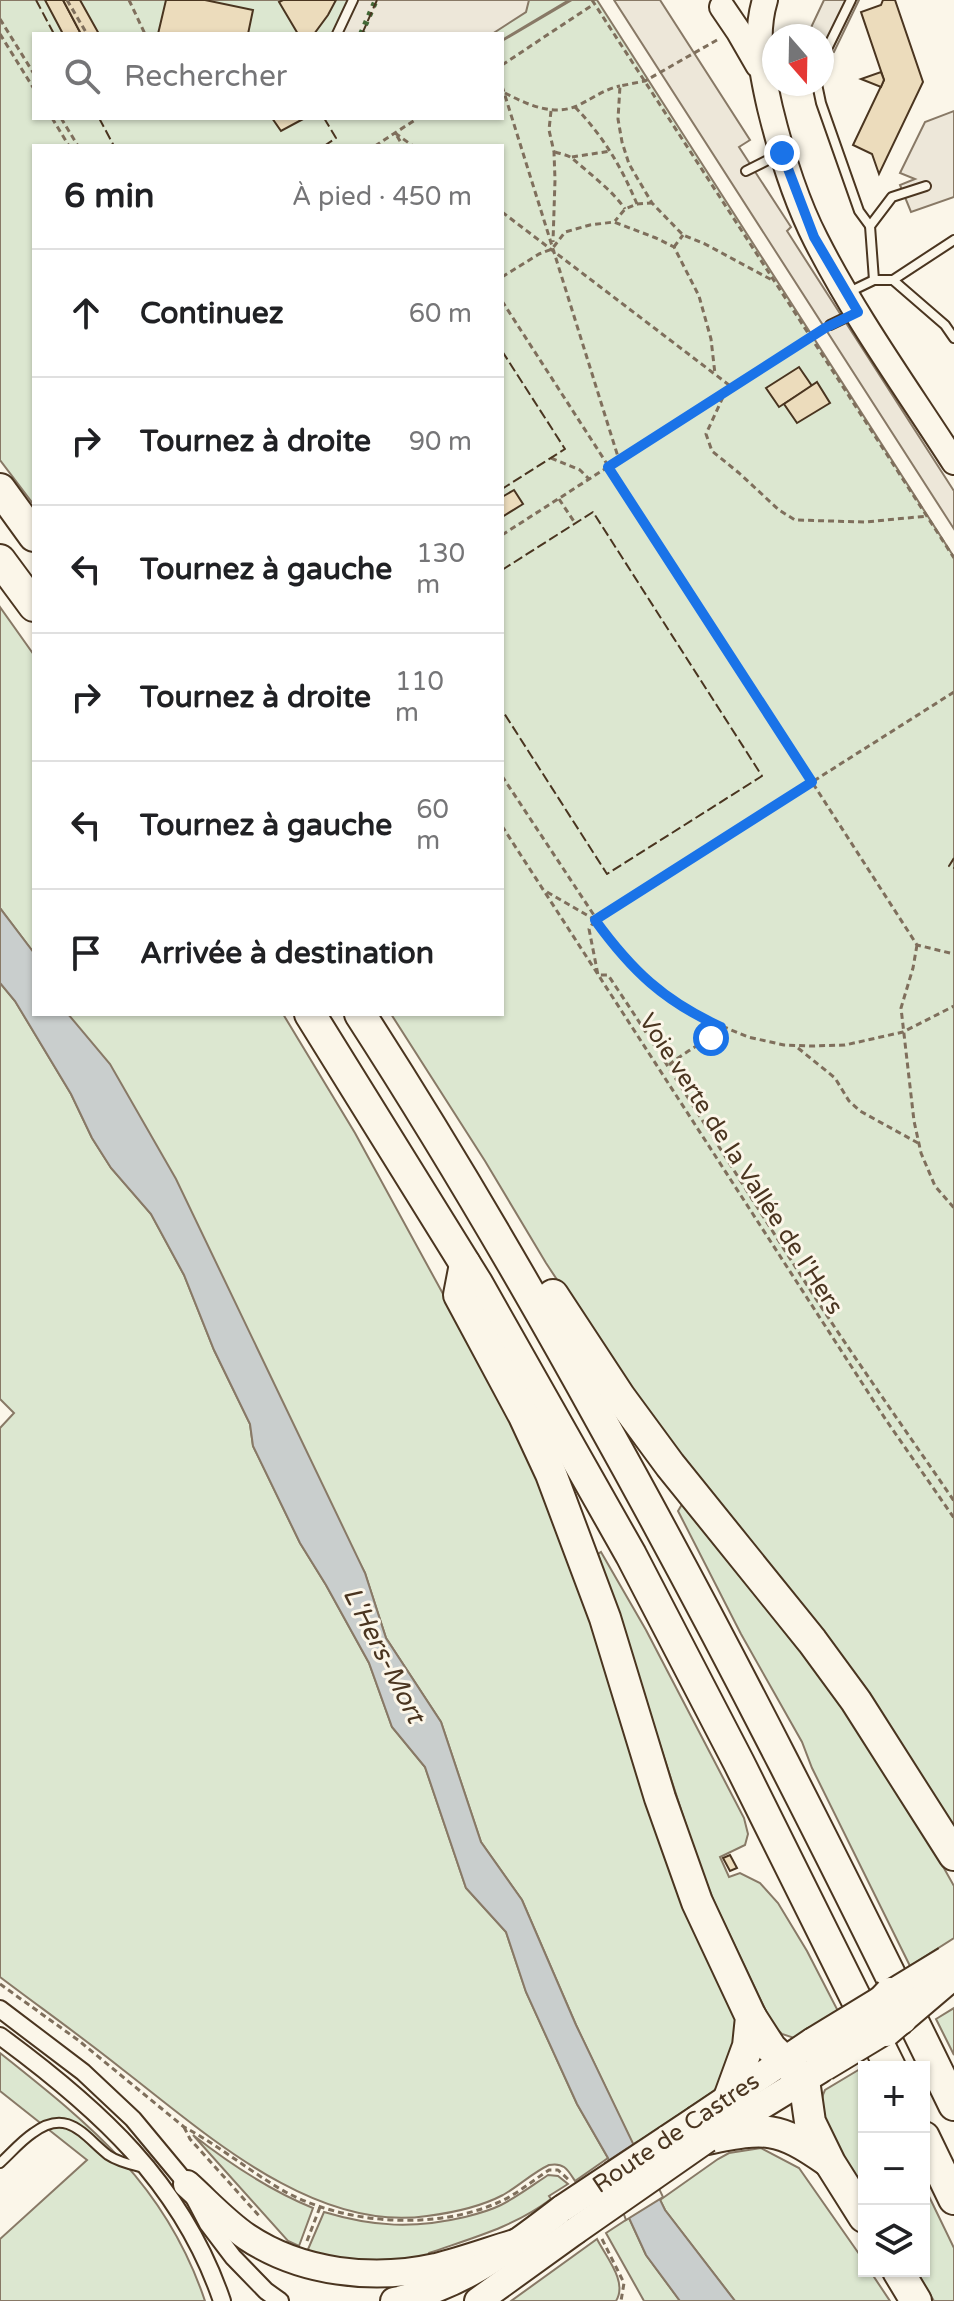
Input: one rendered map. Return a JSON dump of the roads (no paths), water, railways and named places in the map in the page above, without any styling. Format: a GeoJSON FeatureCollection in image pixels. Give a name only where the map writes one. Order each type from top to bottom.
{"type":"FeatureCollection","features":[{"type":"Feature","properties":{"kind":"highway"},"geometry":{"type":"LineString","coordinates":[[0,489],[32,533]]}},
{"type":"Feature","properties":{"kind":"highway"},"geometry":{"type":"LineString","coordinates":[[0,560],[32,603]]}},
{"type":"Feature","properties":{"kind":"highway"},"geometry":{"type":"LineString","coordinates":[[311,1016],[496,1315],[631,1555],[887,2061]]}},
{"type":"Feature","properties":{"kind":"highway"},"geometry":{"type":"LineString","coordinates":[[361,1016],[431,1126],[546,1320],[667,1537],[803,1799],[954,2105]]}},
{"type":"Feature","properties":{"kind":"highway"},"geometry":{"type":"LineString","coordinates":[[431,1126],[545,1281],[605,1374],[670,1465],[812,1641],[856,1701],[951,1855]]}},
{"type":"Feature","properties":{"kind":"highway"},"geometry":{"type":"LineString","coordinates":[[465,1264],[459,1295],[524,1416],[551,1474],[605,1618],[660,1798],[697,1902],[751,2017],[767,2044],[809,2061]]}},
{"type":"Feature","properties":{"kind":"highway"},"geometry":{"type":"LineString","coordinates":[[886,2031],[952,1965]]}},
{"type":"Feature","properties":{"kind":"highway"},"geometry":{"type":"LineString","coordinates":[[809,2061],[856,2029],[890,1993]]}},
{"type":"Feature","properties":{"kind":"highway"},"geometry":{"type":"LineString","coordinates":[[729,2098],[748,2046],[751,2017]]}},
{"type":"Feature","properties":{"kind":"highway"},"geometry":{"type":"LineString","coordinates":[[809,2061],[810,2122],[830,2163],[858,2207]]}},
{"type":"Feature","properties":{"kind":"highway"},"geometry":{"type":"LineString","coordinates":[[702,2129],[772,2132],[798,2141],[830,2163]]}},
{"type":"Feature","properties":{"kind":"highway"},"geometry":{"type":"LineString","coordinates":[[930,2149],[954,2199]]}},
{"type":"Feature","properties":{"kind":"highway"},"geometry":{"type":"LineString","coordinates":[[902,2277],[916,2301]]}},
{"type":"Feature","properties":{"kind":"main road"},"geometry":{"type":"LineString","coordinates":[[890,1993],[952,1965]]}},
{"type":"Feature","properties":{"kind":"main road","name":"Route de Castres"},"geometry":{"type":"LineString","coordinates":[[702,2129],[729,2098],[809,2061],[886,2031],[954,1990]]}},
{"type":"Feature","properties":{"kind":"main road","name":"Route de Castres"},"geometry":{"type":"LineString","coordinates":[[478,2301],[569,2220],[702,2129],[809,2061]]}},
{"type":"Feature","properties":{"kind":"main road"},"geometry":{"type":"LineString","coordinates":[[187,2184],[228,2223],[250,2238],[305,2264],[332,2270],[369,2273],[412,2271],[518,2242]]}},
{"type":"Feature","properties":{"kind":"main road","name":"Route de Castres"},"geometry":{"type":"LineString","coordinates":[[394,2301],[464,2278],[518,2242],[569,2220]]}},
{"type":"Feature","properties":{"kind":"street"},"geometry":{"type":"LineString","coordinates":[[712,4],[738,8],[759,0]]}},
{"type":"Feature","properties":{"kind":"street"},"geometry":{"type":"LineString","coordinates":[[765,0],[760,27],[761,71],[782,153],[814,237],[852,303],[954,462]]}},
{"type":"Feature","properties":{"kind":"street"},"geometry":{"type":"LineString","coordinates":[[712,4],[739,32],[761,71]]}},
{"type":"Feature","properties":{"kind":"street"},"geometry":{"type":"LineString","coordinates":[[0,2009],[58,2051],[108,2094],[155,2142],[187,2184],[208,2224],[233,2257],[280,2301]]}},
{"type":"Feature","properties":{"kind":"street"},"geometry":{"type":"LineString","coordinates":[[0,2036],[83,2100],[149,2169],[195,2237],[212,2270],[222,2301]]}},
{"type":"Feature","properties":{"kind":"lane"},"geometry":{"type":"LineString","coordinates":[[338,32],[353,0]]}},
{"type":"Feature","properties":{"kind":"lane"},"geometry":{"type":"LineString","coordinates":[[834,35],[851,0]]}},
{"type":"Feature","properties":{"kind":"lane"},"geometry":{"type":"LineString","coordinates":[[820,96],[859,211],[870,226],[874,280]]}},
{"type":"Feature","properties":{"kind":"lane"},"geometry":{"type":"LineString","coordinates":[[746,171],[782,153]]}},
{"type":"Feature","properties":{"kind":"lane"},"geometry":{"type":"LineString","coordinates":[[870,226],[892,197],[926,186]]}},
{"type":"Feature","properties":{"kind":"lane"},"geometry":{"type":"LineString","coordinates":[[830,325],[874,280],[893,280],[954,240]]}},
{"type":"Feature","properties":{"kind":"lane"},"geometry":{"type":"LineString","coordinates":[[893,280],[945,325],[954,338]]}},
{"type":"Feature","properties":{"kind":"lane"},"geometry":{"type":"LineString","coordinates":[[0,2163],[34,2131],[51,2124],[67,2124],[79,2128],[110,2156],[149,2169]]}},
{"type":"Feature","properties":{"kind":"water","name":"L'Hers-Mort"},"geometry":{"type":"Polygon","coordinates":[[[0,908],[32,950],[32,1016],[70,1016],[110,1064],[176,1179],[365,1573],[386,1638],[441,1722],[481,1842],[522,1900],[576,2025],[665,2210],[735,2301],[680,2301],[646,2255],[608,2158],[577,2104],[526,1992],[506,1932],[466,1888],[425,1767],[392,1727],[369,1663],[300,1543],[253,1446],[250,1424],[214,1350],[184,1275],[151,1214],[111,1168],[92,1138],[71,1094],[15,1001],[0,983],[0,908]]]}}]}
